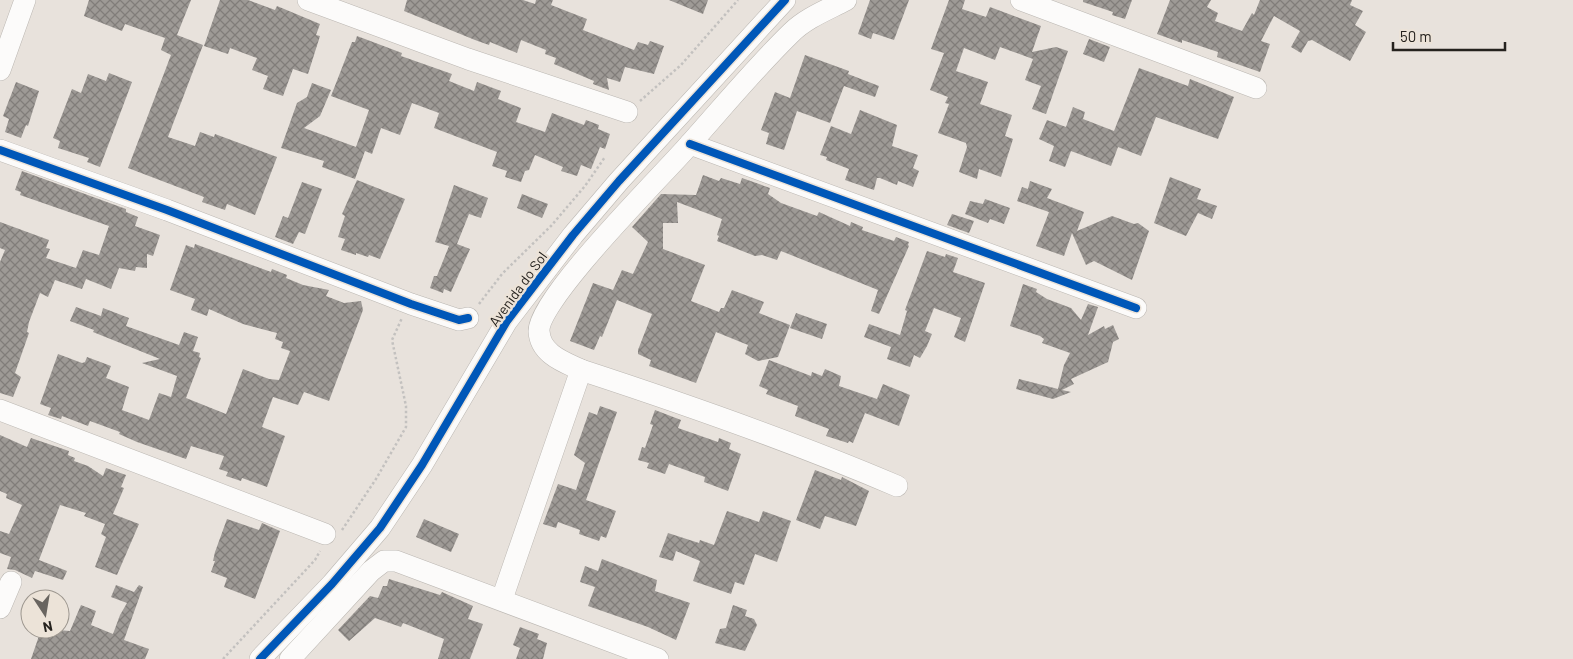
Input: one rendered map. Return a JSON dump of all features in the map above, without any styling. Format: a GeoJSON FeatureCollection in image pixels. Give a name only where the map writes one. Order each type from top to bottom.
{"type":"FeatureCollection","features":[{"type":"Feature","properties":{"kind":"street"},"geometry":{"type":"LineString","coordinates":[[0,70],[26,0]]}},
{"type":"Feature","properties":{"kind":"street"},"geometry":{"type":"LineString","coordinates":[[308,0],[468,59],[627,112]]}},
{"type":"Feature","properties":{"kind":"street","name":"Avenida do Sol"},"geometry":{"type":"LineString","coordinates":[[260,659],[332,584],[380,528],[422,465],[507,321],[573,235],[619,181],[785,0]]}},
{"type":"Feature","properties":{"kind":"street"},"geometry":{"type":"LineString","coordinates":[[846,0],[810,18],[792,31],[717,110],[690,144],[607,234],[570,278],[541,318],[539,332],[542,343],[551,355],[581,370],[732,420],[832,458],[897,486]]}},
{"type":"Feature","properties":{"kind":"street"},"geometry":{"type":"LineString","coordinates":[[1021,0],[1256,88]]}},
{"type":"Feature","properties":{"kind":"street"},"geometry":{"type":"LineString","coordinates":[[690,144],[1136,308]]}},
{"type":"Feature","properties":{"kind":"street"},"geometry":{"type":"LineString","coordinates":[[0,150],[167,210],[411,304],[459,320],[468,318]]}},
{"type":"Feature","properties":{"kind":"street"},"geometry":{"type":"LineString","coordinates":[[502,599],[581,370]]}},
{"type":"Feature","properties":{"kind":"street"},"geometry":{"type":"LineString","coordinates":[[0,410],[325,534]]}},
{"type":"Feature","properties":{"kind":"street"},"geometry":{"type":"LineString","coordinates":[[290,659],[371,571],[384,561],[396,561],[502,599],[658,659]]}},
{"type":"Feature","properties":{"kind":"street"},"geometry":{"type":"LineString","coordinates":[[0,608],[11,582]]}},
{"type":"Feature","properties":{"kind":"path"},"geometry":{"type":"LineString","coordinates":[[627,112],[680,65],[738,0]]}},
{"type":"Feature","properties":{"kind":"path"},"geometry":{"type":"LineString","coordinates":[[468,318],[502,274],[551,226],[585,186],[605,158]]}},
{"type":"Feature","properties":{"kind":"path"},"geometry":{"type":"LineString","coordinates":[[223,659],[315,560],[322,546],[325,534],[336,534],[344,529],[406,427],[406,406],[392,340],[396,327],[411,304]]}},
{"type":"Feature","properties":{"kind":"building"},"geometry":{"type":"Polygon","coordinates":[[[89,0],[191,0],[177,35],[203,45],[168,137],[195,146],[200,132],[214,137],[215,134],[277,157],[255,215],[227,204],[225,210],[202,202],[204,197],[128,168],[171,55],[161,50],[165,38],[125,24],[122,31],[84,16],[89,0]]]}},
{"type":"Feature","properties":{"kind":"building"},"geometry":{"type":"Polygon","coordinates":[[[220,0],[248,0],[275,10],[277,6],[320,24],[316,35],[320,36],[308,74],[293,69],[283,96],[263,89],[268,76],[252,70],[257,58],[230,48],[228,54],[204,46],[220,0]]]}},
{"type":"Feature","properties":{"kind":"building"},"geometry":{"type":"Polygon","coordinates":[[[407,0],[523,0],[535,4],[536,0],[553,0],[551,5],[587,19],[583,30],[634,50],[638,42],[648,45],[650,41],[664,46],[654,74],[625,67],[620,82],[607,78],[609,90],[593,84],[594,81],[554,64],[556,58],[545,54],[546,50],[521,40],[517,53],[490,42],[489,45],[475,40],[404,11],[407,0]]]}},
{"type":"Feature","properties":{"kind":"building"},"geometry":{"type":"Polygon","coordinates":[[[669,0],[708,0],[703,14],[669,0]]]}},
{"type":"Feature","properties":{"kind":"building"},"geometry":{"type":"Polygon","coordinates":[[[870,0],[909,0],[894,40],[873,33],[871,39],[858,34],[870,0]]]}},
{"type":"Feature","properties":{"kind":"building"},"geometry":{"type":"Polygon","coordinates":[[[949,0],[965,0],[962,9],[986,17],[990,7],[1041,26],[1032,52],[1056,47],[1068,51],[1046,114],[1032,109],[1041,86],[1025,80],[1033,59],[1000,47],[995,60],[964,48],[956,71],[988,82],[980,104],[1012,115],[1005,136],[1013,139],[1001,177],[979,169],[977,179],[959,172],[967,147],[966,143],[938,133],[949,104],[945,103],[948,97],[930,90],[944,53],[931,49],[949,0]]]}},
{"type":"Feature","properties":{"kind":"building"},"geometry":{"type":"Polygon","coordinates":[[[1083,0],[1132,0],[1125,19],[1112,15],[1113,12],[1083,2],[1083,0]]]}},
{"type":"Feature","properties":{"kind":"building"},"geometry":{"type":"Polygon","coordinates":[[[1170,0],[1211,0],[1207,7],[1218,13],[1215,21],[1242,31],[1252,13],[1254,15],[1260,0],[1352,0],[1350,5],[1363,11],[1355,25],[1366,32],[1350,61],[1312,40],[1308,41],[1301,53],[1291,47],[1300,31],[1274,16],[1261,41],[1270,44],[1260,72],[1217,57],[1218,52],[1182,40],[1182,43],[1157,34],[1170,0]]]}},
{"type":"Feature","properties":{"kind":"building"},"geometry":{"type":"Polygon","coordinates":[[[357,36],[402,53],[401,56],[452,74],[449,81],[474,91],[477,82],[501,91],[498,99],[521,108],[516,122],[545,132],[552,113],[584,125],[586,120],[599,125],[598,129],[610,134],[605,149],[600,147],[591,169],[581,165],[577,176],[561,171],[563,167],[535,155],[529,170],[525,171],[521,182],[505,177],[507,171],[492,166],[497,152],[434,128],[439,113],[412,103],[400,135],[381,128],[372,154],[365,151],[355,179],[322,167],[324,161],[281,148],[297,103],[307,97],[312,83],[331,90],[320,116],[304,128],[356,147],[369,110],[331,96],[352,42],[355,42],[357,36]]]}},
{"type":"Feature","properties":{"kind":"building"},"geometry":{"type":"Polygon","coordinates":[[[1089,39],[1110,47],[1104,62],[1083,54],[1089,39]]]}},
{"type":"Feature","properties":{"kind":"building"},"geometry":{"type":"Polygon","coordinates":[[[805,55],[849,71],[848,74],[879,86],[875,97],[844,86],[830,123],[797,111],[784,150],[766,144],[769,133],[761,130],[775,92],[790,98],[805,55]]]}},
{"type":"Feature","properties":{"kind":"building"},"geometry":{"type":"Polygon","coordinates":[[[1139,68],[1188,86],[1190,79],[1234,97],[1218,139],[1156,117],[1141,156],[1118,147],[1111,166],[1071,151],[1065,167],[1049,161],[1054,146],[1039,139],[1047,120],[1066,127],[1073,107],[1085,112],[1083,119],[1114,131],[1139,68]]]}},
{"type":"Feature","properties":{"kind":"building"},"geometry":{"type":"Polygon","coordinates":[[[109,73],[132,82],[100,167],[87,162],[89,158],[58,148],[60,141],[53,138],[72,89],[81,93],[88,74],[106,81],[109,73]]]}},
{"type":"Feature","properties":{"kind":"building"},"geometry":{"type":"Polygon","coordinates":[[[16,82],[39,91],[28,126],[26,125],[21,138],[5,132],[9,119],[3,116],[16,82]]]}},
{"type":"Feature","properties":{"kind":"building"},"geometry":{"type":"Polygon","coordinates":[[[860,110],[897,125],[892,146],[918,155],[913,168],[919,171],[913,187],[898,181],[897,185],[877,178],[874,190],[845,180],[849,169],[826,160],[827,157],[820,155],[831,126],[851,134],[860,110]]]}},
{"type":"Feature","properties":{"kind":"building"},"geometry":{"type":"Polygon","coordinates":[[[22,171],[126,209],[126,212],[138,217],[135,226],[160,235],[153,256],[147,254],[147,268],[136,267],[135,271],[119,268],[111,289],[86,279],[82,289],[55,280],[48,297],[40,293],[29,322],[27,332],[29,333],[15,373],[21,377],[13,397],[0,393],[0,262],[5,250],[0,248],[0,222],[49,240],[46,248],[50,249],[46,258],[76,268],[83,250],[99,255],[109,226],[20,195],[21,192],[15,190],[22,171]]]}},
{"type":"Feature","properties":{"kind":"building"},"geometry":{"type":"Polygon","coordinates":[[[703,175],[719,181],[721,178],[740,184],[742,178],[770,188],[768,194],[781,203],[817,216],[819,212],[850,226],[851,222],[863,227],[862,230],[894,241],[896,237],[909,242],[909,246],[879,314],[871,311],[878,290],[781,251],[777,260],[762,255],[755,256],[717,241],[722,219],[677,202],[678,223],[663,223],[663,249],[705,265],[691,301],[719,312],[721,308],[724,308],[732,290],[764,302],[759,313],[790,325],[778,357],[758,361],[745,354],[748,345],[716,332],[696,383],[649,366],[651,360],[638,354],[638,350],[652,314],[617,300],[602,337],[600,336],[594,350],[570,341],[593,283],[613,290],[622,270],[633,274],[648,242],[632,227],[661,194],[696,195],[703,175]]]}},
{"type":"Feature","properties":{"kind":"building"},"geometry":{"type":"Polygon","coordinates":[[[1170,177],[1201,189],[1197,199],[1217,206],[1212,219],[1198,213],[1186,236],[1154,223],[1170,177]]]}},
{"type":"Feature","properties":{"kind":"building"},"geometry":{"type":"Polygon","coordinates":[[[357,180],[405,199],[380,259],[341,250],[345,239],[338,237],[345,216],[342,214],[357,180]]]}},
{"type":"Feature","properties":{"kind":"building"},"geometry":{"type":"Polygon","coordinates":[[[1030,181],[1052,189],[1047,198],[1084,212],[1077,231],[1112,216],[1134,224],[1138,223],[1149,231],[1132,280],[1094,261],[1086,265],[1072,233],[1064,256],[1036,246],[1049,212],[1017,201],[1022,187],[1028,189],[1030,181]]]}},
{"type":"Feature","properties":{"kind":"building"},"geometry":{"type":"Polygon","coordinates":[[[302,182],[322,189],[305,234],[299,232],[293,244],[275,237],[283,216],[288,218],[302,182]]]}},
{"type":"Feature","properties":{"kind":"building"},"geometry":{"type":"Polygon","coordinates":[[[454,185],[488,198],[481,218],[469,214],[457,244],[470,249],[451,292],[444,289],[443,293],[430,288],[449,246],[435,242],[454,185]]]}},
{"type":"Feature","properties":{"kind":"building"},"geometry":{"type":"Polygon","coordinates":[[[522,194],[548,204],[542,218],[517,208],[522,194]]]}},
{"type":"Feature","properties":{"kind":"building"},"geometry":{"type":"Polygon","coordinates":[[[985,199],[1010,208],[1004,224],[990,219],[988,223],[965,214],[970,201],[983,204],[985,199]]]}},
{"type":"Feature","properties":{"kind":"building"},"geometry":{"type":"Polygon","coordinates":[[[952,214],[974,221],[969,233],[947,225],[952,214]]]}},
{"type":"Feature","properties":{"kind":"building"},"geometry":{"type":"Polygon","coordinates":[[[195,244],[271,272],[272,269],[287,275],[286,278],[303,285],[329,290],[326,296],[344,303],[361,301],[363,310],[329,401],[304,392],[298,405],[273,397],[262,427],[285,436],[267,487],[242,478],[241,481],[226,476],[228,472],[219,469],[224,456],[191,446],[186,459],[137,442],[119,434],[120,432],[90,421],[88,426],[62,416],[61,419],[48,415],[51,408],[40,404],[58,354],[82,363],[85,362],[87,357],[111,366],[106,378],[129,387],[122,410],[149,420],[159,393],[171,397],[177,376],[142,363],[160,359],[70,321],[76,307],[101,316],[103,308],[129,318],[126,326],[179,345],[184,332],[198,337],[193,351],[200,353],[199,357],[201,358],[186,398],[226,414],[243,369],[269,379],[279,380],[290,351],[281,348],[283,342],[275,339],[277,333],[243,324],[209,309],[207,316],[191,310],[195,299],[170,290],[186,245],[194,248],[195,244]]]}},
{"type":"Feature","properties":{"kind":"building"},"geometry":{"type":"Polygon","coordinates":[[[927,251],[945,257],[946,254],[958,258],[953,272],[985,283],[965,342],[954,337],[961,318],[934,308],[925,331],[932,334],[920,358],[914,355],[910,367],[887,359],[891,347],[864,337],[869,324],[900,335],[907,311],[905,310],[927,251]]]}},
{"type":"Feature","properties":{"kind":"building"},"geometry":{"type":"Polygon","coordinates":[[[1023,284],[1037,289],[1036,292],[1047,299],[1071,308],[1081,320],[1088,304],[1098,307],[1088,335],[1104,326],[1105,329],[1113,325],[1119,339],[1113,342],[1108,362],[1071,379],[1074,384],[1062,390],[1071,392],[1053,399],[1016,389],[1019,379],[1058,389],[1064,365],[1070,353],[1042,343],[1044,339],[1040,336],[1010,326],[1023,284]]]}},
{"type":"Feature","properties":{"kind":"building"},"geometry":{"type":"Polygon","coordinates":[[[796,313],[827,324],[822,339],[790,328],[796,313]]]}},
{"type":"Feature","properties":{"kind":"building"},"geometry":{"type":"Polygon","coordinates":[[[769,360],[811,376],[812,372],[822,376],[825,369],[841,376],[839,386],[877,399],[883,384],[910,395],[899,426],[865,413],[853,443],[826,436],[829,429],[795,416],[798,406],[766,394],[768,390],[759,386],[769,360]]]}},
{"type":"Feature","properties":{"kind":"building"},"geometry":{"type":"Polygon","coordinates":[[[600,406],[617,412],[586,500],[616,511],[606,538],[601,536],[599,541],[579,534],[580,530],[558,522],[556,528],[543,524],[558,484],[576,490],[585,463],[574,455],[589,412],[597,415],[600,406]]]}},
{"type":"Feature","properties":{"kind":"building"},"geometry":{"type":"Polygon","coordinates":[[[655,410],[681,420],[678,428],[718,442],[719,438],[731,443],[729,449],[741,454],[728,491],[704,482],[705,477],[669,464],[665,474],[647,468],[649,463],[638,460],[642,447],[645,448],[653,425],[650,424],[655,410]]]}},
{"type":"Feature","properties":{"kind":"building"},"geometry":{"type":"Polygon","coordinates":[[[0,435],[27,447],[31,438],[69,451],[68,455],[75,458],[74,461],[88,466],[103,476],[106,468],[126,475],[121,487],[124,488],[113,514],[139,524],[117,575],[95,567],[106,537],[101,534],[105,524],[84,516],[86,513],[60,505],[39,560],[67,571],[63,580],[35,571],[32,578],[15,570],[7,569],[11,557],[0,553],[0,531],[9,534],[22,505],[6,498],[7,494],[0,491],[0,435]]]}},
{"type":"Feature","properties":{"kind":"building"},"geometry":{"type":"Polygon","coordinates":[[[815,470],[841,480],[842,477],[869,491],[856,526],[825,516],[820,529],[796,520],[815,470]]]}},
{"type":"Feature","properties":{"kind":"building"},"geometry":{"type":"Polygon","coordinates":[[[727,511],[759,522],[763,511],[791,521],[777,562],[755,554],[744,585],[735,582],[731,594],[693,581],[700,561],[676,551],[673,561],[659,557],[668,533],[699,543],[700,540],[714,545],[727,511]]]}},
{"type":"Feature","properties":{"kind":"building"},"geometry":{"type":"Polygon","coordinates":[[[227,519],[259,530],[262,523],[280,531],[255,599],[224,587],[227,578],[211,572],[215,561],[213,561],[215,552],[227,519]]]}},
{"type":"Feature","properties":{"kind":"building"},"geometry":{"type":"Polygon","coordinates":[[[424,519],[459,534],[451,552],[416,537],[424,519]]]}},
{"type":"Feature","properties":{"kind":"building"},"geometry":{"type":"Polygon","coordinates":[[[602,559],[657,580],[655,591],[690,603],[676,640],[648,627],[588,606],[595,587],[580,582],[585,566],[598,571],[602,559]]]}},
{"type":"Feature","properties":{"kind":"building"},"geometry":{"type":"Polygon","coordinates":[[[389,579],[440,595],[442,592],[473,606],[468,619],[483,624],[470,659],[438,659],[444,639],[403,623],[401,627],[375,618],[349,641],[338,630],[370,596],[378,598],[383,586],[387,586],[389,579]]]}},
{"type":"Feature","properties":{"kind":"building"},"geometry":{"type":"Polygon","coordinates":[[[116,585],[134,592],[139,585],[143,587],[124,640],[149,649],[145,659],[31,659],[38,639],[70,639],[70,631],[81,605],[96,611],[91,625],[113,634],[127,603],[111,597],[116,585]]]}},
{"type":"Feature","properties":{"kind":"building"},"geometry":{"type":"Polygon","coordinates":[[[733,605],[747,610],[745,616],[754,619],[757,625],[745,651],[715,643],[720,629],[726,628],[733,605]]]}},
{"type":"Feature","properties":{"kind":"building"},"geometry":{"type":"Polygon","coordinates":[[[520,627],[539,634],[537,639],[547,643],[543,659],[516,659],[520,648],[513,645],[520,627]]]}},
{"type":"Feature","properties":{"kind":"cycle path"},"geometry":{"type":"LineString","coordinates":[[260,659],[332,584],[380,528],[422,465],[507,321],[573,235],[619,181],[785,0]]}},
{"type":"Feature","properties":{"kind":"cycle path"},"geometry":{"type":"LineString","coordinates":[[690,144],[1136,308]]}},
{"type":"Feature","properties":{"kind":"cycle path"},"geometry":{"type":"LineString","coordinates":[[0,150],[167,210],[411,304],[459,320],[468,318]]}}]}
